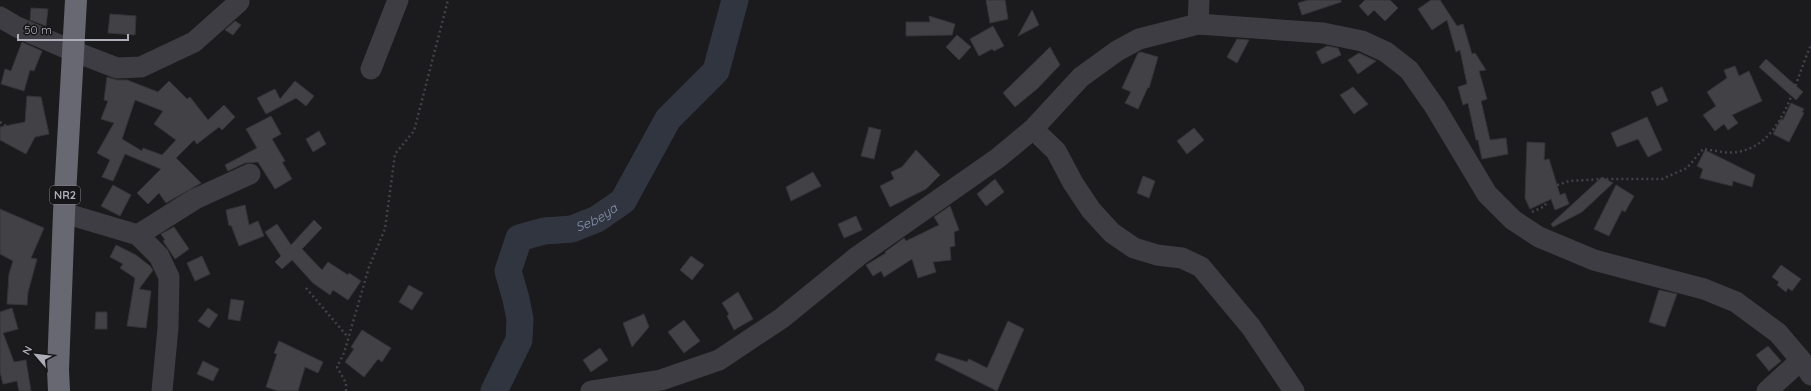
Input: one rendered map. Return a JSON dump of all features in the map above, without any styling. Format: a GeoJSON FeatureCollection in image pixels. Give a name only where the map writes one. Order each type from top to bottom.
{"type":"FeatureCollection","features":[{"type":"Feature","properties":{"kind":"highway","name":"NR2"},"geometry":{"type":"LineString","coordinates":[[59,391],[58,370],[64,213],[76,0]]}},
{"type":"Feature","properties":{"kind":"street"},"geometry":{"type":"LineString","coordinates":[[372,69],[398,0]]}},
{"type":"Feature","properties":{"kind":"street"},"geometry":{"type":"LineString","coordinates":[[1198,24],[1199,0]]}},
{"type":"Feature","properties":{"kind":"street"},"geometry":{"type":"LineString","coordinates":[[0,17],[73,51],[117,68],[141,66],[194,42],[239,2]]}},
{"type":"Feature","properties":{"kind":"street"},"geometry":{"type":"LineString","coordinates":[[591,391],[661,380],[719,360],[782,318],[858,256],[998,158],[1033,129],[1081,77],[1118,51],[1140,39],[1198,24],[1323,33],[1362,41],[1386,52],[1409,70],[1435,108],[1487,194],[1513,220],[1539,237],[1594,260],[1704,289],[1736,302],[1778,333],[1806,367],[1767,391]]}},
{"type":"Feature","properties":{"kind":"street"},"geometry":{"type":"LineString","coordinates":[[1033,129],[1056,150],[1073,183],[1091,210],[1112,234],[1134,248],[1156,255],[1182,258],[1201,267],[1251,326],[1294,391]]}},
{"type":"Feature","properties":{"kind":"street"},"geometry":{"type":"LineString","coordinates":[[138,235],[195,199],[250,174]]}},
{"type":"Feature","properties":{"kind":"street"},"geometry":{"type":"LineString","coordinates":[[64,213],[138,235],[159,256],[169,277],[168,328],[162,391]]}},
{"type":"Feature","properties":{"kind":"path"},"geometry":{"type":"LineString","coordinates":[[346,391],[346,383],[337,367],[344,353],[369,267],[385,229],[395,154],[414,131],[448,0]]}},
{"type":"Feature","properties":{"kind":"path"},"geometry":{"type":"LineString","coordinates":[[1513,220],[1545,206],[1552,187],[1569,181],[1602,179],[1662,179],[1687,168],[1703,149],[1736,152],[1756,147],[1769,136],[1784,111],[1811,45]]}},
{"type":"Feature","properties":{"kind":"path"},"geometry":{"type":"LineString","coordinates":[[0,122],[10,129]]}},
{"type":"Feature","properties":{"kind":"path"},"geometry":{"type":"LineString","coordinates":[[306,288],[348,336]]}},
{"type":"Feature","properties":{"kind":"building"},"geometry":{"type":"Polygon","coordinates":[[[986,0],[1005,0],[1008,19],[990,23],[986,0]]]}},
{"type":"Feature","properties":{"kind":"building"},"geometry":{"type":"Polygon","coordinates":[[[1308,0],[1341,0],[1341,2],[1302,15],[1298,3],[1308,0]]]}},
{"type":"Feature","properties":{"kind":"building"},"geometry":{"type":"Polygon","coordinates":[[[1365,0],[1390,0],[1398,8],[1385,21],[1374,10],[1368,16],[1359,6],[1365,0]]]}},
{"type":"Feature","properties":{"kind":"building"},"geometry":{"type":"Polygon","coordinates":[[[1431,0],[1440,0],[1457,26],[1463,24],[1472,54],[1475,53],[1486,70],[1479,71],[1487,99],[1481,101],[1490,140],[1506,138],[1508,154],[1482,159],[1478,140],[1476,140],[1468,103],[1463,105],[1458,87],[1467,84],[1460,50],[1456,52],[1447,20],[1432,30],[1418,9],[1431,0]]]}},
{"type":"Feature","properties":{"kind":"building"},"geometry":{"type":"Polygon","coordinates":[[[31,8],[48,9],[46,26],[30,20],[31,8]]]}},
{"type":"Feature","properties":{"kind":"building"},"geometry":{"type":"Polygon","coordinates":[[[1032,10],[1039,25],[1018,36],[1032,10]]]}},
{"type":"Feature","properties":{"kind":"building"},"geometry":{"type":"Polygon","coordinates":[[[110,14],[136,16],[135,35],[108,33],[110,14]]]}},
{"type":"Feature","properties":{"kind":"building"},"geometry":{"type":"Polygon","coordinates":[[[929,16],[955,24],[952,35],[906,36],[906,22],[930,22],[929,16]]]}},
{"type":"Feature","properties":{"kind":"building"},"geometry":{"type":"Polygon","coordinates":[[[235,21],[241,25],[233,35],[225,30],[235,21]]]}},
{"type":"Feature","properties":{"kind":"building"},"geometry":{"type":"Polygon","coordinates":[[[993,26],[1004,46],[994,51],[992,49],[979,56],[970,39],[993,26]]]}},
{"type":"Feature","properties":{"kind":"building"},"geometry":{"type":"Polygon","coordinates":[[[957,35],[971,47],[959,60],[946,47],[957,35]]]}},
{"type":"Feature","properties":{"kind":"building"},"geometry":{"type":"Polygon","coordinates":[[[1237,39],[1249,40],[1237,63],[1227,57],[1237,39]]]}},
{"type":"Feature","properties":{"kind":"building"},"geometry":{"type":"Polygon","coordinates":[[[22,42],[42,51],[34,71],[30,70],[24,91],[1,84],[5,69],[11,71],[22,42]]]}},
{"type":"Feature","properties":{"kind":"building"},"geometry":{"type":"Polygon","coordinates":[[[1327,46],[1338,48],[1341,55],[1322,64],[1316,52],[1327,46]]]}},
{"type":"Feature","properties":{"kind":"building"},"geometry":{"type":"Polygon","coordinates":[[[1050,47],[1060,65],[1037,89],[1015,107],[1003,93],[1050,47]]]}},
{"type":"Feature","properties":{"kind":"building"},"geometry":{"type":"Polygon","coordinates":[[[1141,52],[1158,57],[1149,88],[1148,87],[1138,109],[1125,103],[1131,92],[1122,88],[1138,53],[1141,52]]]}},
{"type":"Feature","properties":{"kind":"building"},"geometry":{"type":"Polygon","coordinates":[[[1359,53],[1376,61],[1358,74],[1348,60],[1359,53]]]}},
{"type":"Feature","properties":{"kind":"building"},"geometry":{"type":"Polygon","coordinates":[[[1766,59],[1803,92],[1796,100],[1759,67],[1766,59]]]}},
{"type":"Feature","properties":{"kind":"building"},"geometry":{"type":"Polygon","coordinates":[[[1735,66],[1739,76],[1749,71],[1762,101],[1732,115],[1738,123],[1728,130],[1724,124],[1715,131],[1703,115],[1716,106],[1707,92],[1727,78],[1724,70],[1735,66]]]}},
{"type":"Feature","properties":{"kind":"building"},"geometry":{"type":"Polygon","coordinates":[[[107,77],[117,80],[127,80],[158,92],[169,81],[187,99],[190,97],[208,120],[224,105],[235,117],[222,130],[219,127],[197,144],[194,140],[176,158],[201,183],[166,203],[159,193],[148,204],[137,193],[161,169],[125,154],[113,181],[102,177],[110,160],[97,153],[114,123],[101,119],[108,101],[104,100],[107,77]],[[135,100],[122,139],[142,151],[143,148],[162,155],[176,140],[154,124],[163,111],[135,100]]]}},
{"type":"Feature","properties":{"kind":"building"},"geometry":{"type":"Polygon","coordinates":[[[295,81],[314,96],[306,106],[296,98],[266,114],[257,98],[275,89],[280,99],[295,81]]]}},
{"type":"Feature","properties":{"kind":"building"},"geometry":{"type":"Polygon","coordinates":[[[1353,87],[1368,104],[1354,114],[1340,95],[1353,87]]]}},
{"type":"Feature","properties":{"kind":"building"},"geometry":{"type":"Polygon","coordinates":[[[1662,87],[1668,101],[1657,106],[1651,92],[1662,87]]]}},
{"type":"Feature","properties":{"kind":"building"},"geometry":{"type":"Polygon","coordinates":[[[27,96],[41,97],[49,134],[35,137],[26,154],[0,140],[0,127],[25,122],[27,96]]]}},
{"type":"Feature","properties":{"kind":"building"},"geometry":{"type":"Polygon","coordinates":[[[1791,103],[1804,109],[1802,112],[1804,113],[1789,142],[1773,134],[1781,119],[1783,120],[1791,103]]]}},
{"type":"Feature","properties":{"kind":"building"},"geometry":{"type":"Polygon","coordinates":[[[271,116],[281,134],[272,139],[285,161],[282,162],[292,179],[275,189],[258,162],[245,163],[228,171],[225,165],[257,148],[246,129],[271,116]]]}},
{"type":"Feature","properties":{"kind":"building"},"geometry":{"type":"Polygon","coordinates":[[[1647,117],[1662,150],[1648,157],[1638,139],[1617,147],[1611,133],[1647,117]]]}},
{"type":"Feature","properties":{"kind":"building"},"geometry":{"type":"Polygon","coordinates":[[[869,127],[881,130],[874,159],[861,156],[869,127]]]}},
{"type":"Feature","properties":{"kind":"building"},"geometry":{"type":"Polygon","coordinates":[[[1194,128],[1204,140],[1187,154],[1177,141],[1194,128]]]}},
{"type":"Feature","properties":{"kind":"building"},"geometry":{"type":"Polygon","coordinates":[[[319,131],[326,144],[313,152],[306,139],[319,131]]]}},
{"type":"Feature","properties":{"kind":"building"},"geometry":{"type":"Polygon","coordinates":[[[1527,142],[1545,143],[1544,160],[1549,159],[1560,195],[1565,193],[1569,204],[1555,210],[1551,199],[1530,209],[1525,198],[1527,142]]]}},
{"type":"Feature","properties":{"kind":"building"},"geometry":{"type":"Polygon","coordinates":[[[916,150],[940,175],[926,189],[890,207],[880,186],[894,179],[891,172],[902,167],[916,150]]]}},
{"type":"Feature","properties":{"kind":"building"},"geometry":{"type":"Polygon","coordinates":[[[1705,150],[1755,175],[1752,187],[1733,181],[1732,186],[1700,178],[1703,169],[1697,166],[1705,150]]]}},
{"type":"Feature","properties":{"kind":"building"},"geometry":{"type":"Polygon","coordinates":[[[813,172],[821,186],[791,201],[786,187],[813,172]]]}},
{"type":"Feature","properties":{"kind":"building"},"geometry":{"type":"Polygon","coordinates":[[[1143,176],[1155,181],[1149,198],[1137,193],[1143,176]]]}},
{"type":"Feature","properties":{"kind":"building"},"geometry":{"type":"Polygon","coordinates":[[[1602,177],[1613,183],[1582,212],[1553,227],[1551,224],[1602,177]]]}},
{"type":"Feature","properties":{"kind":"building"},"geometry":{"type":"Polygon","coordinates":[[[995,179],[1004,192],[986,206],[977,194],[995,179]]]}},
{"type":"Feature","properties":{"kind":"building"},"geometry":{"type":"Polygon","coordinates":[[[113,185],[131,195],[120,216],[101,206],[113,185]]]}},
{"type":"Feature","properties":{"kind":"building"},"geometry":{"type":"Polygon","coordinates":[[[1616,185],[1634,196],[1625,212],[1622,210],[1609,236],[1594,229],[1616,185]]]}},
{"type":"Feature","properties":{"kind":"building"},"geometry":{"type":"Polygon","coordinates":[[[245,205],[249,225],[258,221],[264,236],[239,246],[231,225],[229,226],[226,210],[245,205]]]}},
{"type":"Feature","properties":{"kind":"building"},"geometry":{"type":"Polygon","coordinates":[[[950,206],[959,230],[954,232],[955,246],[950,247],[951,260],[933,262],[936,272],[918,278],[912,259],[884,277],[881,271],[873,276],[866,265],[886,253],[885,252],[904,238],[906,241],[939,225],[934,217],[950,206]]]}},
{"type":"Feature","properties":{"kind":"building"},"geometry":{"type":"Polygon","coordinates":[[[0,209],[44,228],[31,258],[37,259],[28,292],[27,305],[7,304],[9,274],[13,261],[0,254],[0,209]]]}},
{"type":"Feature","properties":{"kind":"building"},"geometry":{"type":"Polygon","coordinates":[[[856,216],[862,230],[844,238],[838,224],[856,216]]]}},
{"type":"Feature","properties":{"kind":"building"},"geometry":{"type":"Polygon","coordinates":[[[314,220],[322,228],[302,249],[322,270],[328,262],[348,275],[349,273],[361,281],[348,300],[333,290],[330,295],[313,283],[292,260],[282,269],[275,262],[281,256],[265,232],[277,224],[291,245],[314,220]]]}},
{"type":"Feature","properties":{"kind":"building"},"geometry":{"type":"Polygon","coordinates":[[[174,227],[189,249],[175,259],[163,241],[165,240],[161,234],[174,227]]]}},
{"type":"Feature","properties":{"kind":"building"},"geometry":{"type":"Polygon","coordinates":[[[116,245],[136,255],[153,270],[139,289],[151,291],[146,328],[127,326],[135,278],[120,268],[123,264],[110,257],[116,245]]]}},
{"type":"Feature","properties":{"kind":"building"},"geometry":{"type":"Polygon","coordinates":[[[202,256],[210,274],[195,281],[187,263],[202,256]]]}},
{"type":"Feature","properties":{"kind":"building"},"geometry":{"type":"Polygon","coordinates":[[[691,256],[704,265],[692,280],[680,270],[691,256]]]}},
{"type":"Feature","properties":{"kind":"building"},"geometry":{"type":"Polygon","coordinates":[[[1781,265],[1801,279],[1792,291],[1788,288],[1786,292],[1777,285],[1779,282],[1772,277],[1781,265]]]}},
{"type":"Feature","properties":{"kind":"building"},"geometry":{"type":"Polygon","coordinates":[[[409,285],[423,293],[412,310],[399,302],[409,285]]]}},
{"type":"Feature","properties":{"kind":"building"},"geometry":{"type":"Polygon","coordinates":[[[1659,290],[1677,294],[1665,327],[1649,322],[1659,290]]]}},
{"type":"Feature","properties":{"kind":"building"},"geometry":{"type":"Polygon","coordinates":[[[738,292],[753,319],[734,330],[727,316],[729,314],[722,303],[738,292]]]}},
{"type":"Feature","properties":{"kind":"building"},"geometry":{"type":"Polygon","coordinates":[[[231,299],[244,301],[240,321],[228,319],[231,299]]]}},
{"type":"Feature","properties":{"kind":"building"},"geometry":{"type":"Polygon","coordinates":[[[12,308],[18,329],[3,333],[14,362],[26,360],[31,391],[19,391],[17,381],[3,384],[0,372],[0,312],[12,308]]]}},
{"type":"Feature","properties":{"kind":"building"},"geometry":{"type":"Polygon","coordinates":[[[208,308],[218,315],[209,328],[198,321],[208,308]]]}},
{"type":"Feature","properties":{"kind":"building"},"geometry":{"type":"Polygon","coordinates":[[[96,312],[107,312],[107,329],[95,329],[96,312]]]}},
{"type":"Feature","properties":{"kind":"building"},"geometry":{"type":"Polygon","coordinates":[[[644,314],[649,327],[632,347],[623,323],[644,314]]]}},
{"type":"Feature","properties":{"kind":"building"},"geometry":{"type":"Polygon","coordinates":[[[684,320],[700,341],[684,353],[668,332],[684,320]]]}},
{"type":"Feature","properties":{"kind":"building"},"geometry":{"type":"Polygon","coordinates":[[[1008,321],[1024,329],[997,391],[935,360],[938,353],[967,362],[969,359],[987,368],[1008,321]]]}},
{"type":"Feature","properties":{"kind":"building"},"geometry":{"type":"Polygon","coordinates":[[[362,330],[391,348],[382,362],[378,359],[364,377],[345,362],[354,349],[351,347],[362,330]]]}},
{"type":"Feature","properties":{"kind":"building"},"geometry":{"type":"Polygon","coordinates":[[[279,341],[323,362],[318,373],[305,367],[298,391],[278,391],[266,387],[277,354],[274,353],[279,341]]]}},
{"type":"Feature","properties":{"kind":"building"},"geometry":{"type":"Polygon","coordinates":[[[1768,346],[1781,361],[1769,371],[1756,355],[1768,346]]]}},
{"type":"Feature","properties":{"kind":"building"},"geometry":{"type":"Polygon","coordinates":[[[600,348],[608,360],[591,372],[583,360],[600,348]]]}},
{"type":"Feature","properties":{"kind":"building"},"geometry":{"type":"Polygon","coordinates":[[[203,361],[219,369],[213,381],[197,374],[203,361]]]}},
{"type":"Feature","properties":{"kind":"waterway","name":"Sebeya"},"geometry":{"type":"LineString","coordinates":[[494,391],[519,340],[520,319],[508,271],[519,238],[544,231],[572,229],[597,219],[623,201],[668,119],[716,71],[735,0]]}}]}
